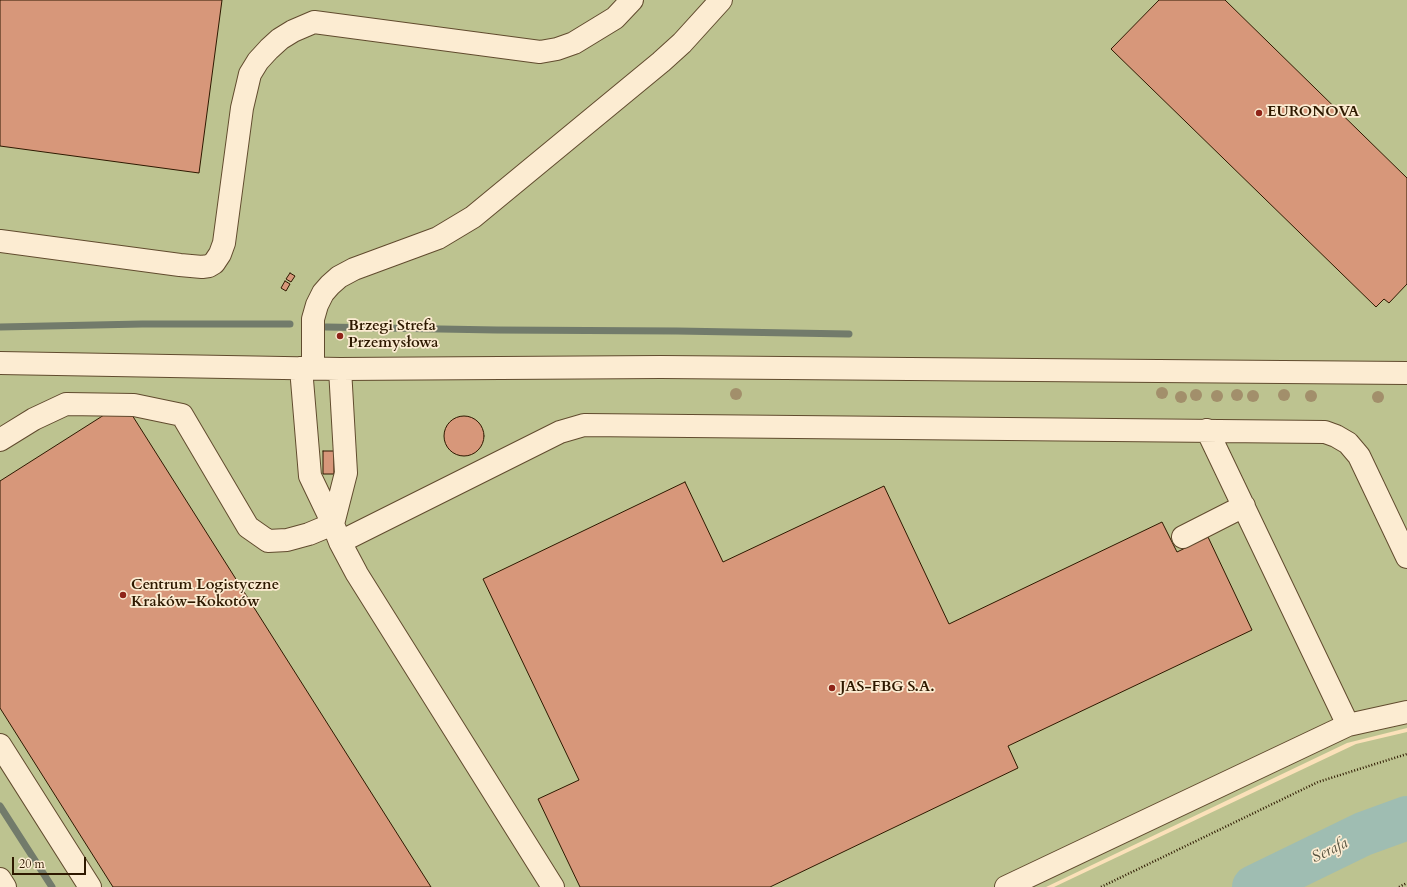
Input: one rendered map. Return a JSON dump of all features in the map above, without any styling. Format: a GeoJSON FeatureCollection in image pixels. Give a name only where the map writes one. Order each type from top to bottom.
{"type":"FeatureCollection","features":[{"type":"Feature","properties":{"kind":"street"},"geometry":{"type":"LineString","coordinates":[[0,241],[180,265],[202,267],[209,266],[214,263],[220,254],[224,243],[242,108],[250,74],[258,61],[280,39],[293,31],[314,22],[540,52],[574,43],[615,18],[632,0]]}},
{"type":"Feature","properties":{"kind":"street"},"geometry":{"type":"LineString","coordinates":[[553,887],[357,574],[310,476],[307,368],[313,319],[316,304],[323,293],[339,277],[354,269],[438,238],[473,217],[661,62],[682,43],[721,0]]}},
{"type":"Feature","properties":{"kind":"street"},"geometry":{"type":"LineString","coordinates":[[0,363],[340,369],[662,367],[1407,372]]}},
{"type":"Feature","properties":{"kind":"street"},"geometry":{"type":"LineString","coordinates":[[337,533],[346,473],[340,369]]}},
{"type":"Feature","properties":{"kind":"street"},"geometry":{"type":"LineString","coordinates":[[0,440],[34,419],[66,404],[134,405],[182,415],[248,527],[268,541],[287,540],[309,534],[337,533],[560,432],[584,426],[1324,432],[1336,436],[1348,443],[1359,456],[1407,557]]}},
{"type":"Feature","properties":{"kind":"street"},"geometry":{"type":"LineString","coordinates":[[1207,430],[1348,725]]}},
{"type":"Feature","properties":{"kind":"street"},"geometry":{"type":"LineString","coordinates":[[1183,536],[1244,506]]}},
{"type":"Feature","properties":{"kind":"street"},"geometry":{"type":"LineString","coordinates":[[1006,887],[1348,725],[1407,712]]}},
{"type":"Feature","properties":{"kind":"street"},"geometry":{"type":"LineString","coordinates":[[0,745],[90,887]]}},
{"type":"Feature","properties":{"kind":"street"},"geometry":{"type":"LineString","coordinates":[[0,879],[5,887]]}},
{"type":"Feature","properties":{"kind":"path"},"geometry":{"type":"LineString","coordinates":[[1101,887],[1318,782],[1407,754]]}},
{"type":"Feature","properties":{"kind":"path"},"geometry":{"type":"LineString","coordinates":[[1399,887],[1407,883]]}},
{"type":"Feature","properties":{"kind":"green space"},"geometry":{"type":"Polygon","coordinates":[[[0,0],[1407,0],[1407,728],[1347,743],[1046,887],[0,887],[0,0]]]}},
{"type":"Feature","properties":{"kind":"green space"},"geometry":{"type":"Polygon","coordinates":[[[1407,732],[1407,887],[1054,887],[1356,744],[1407,732]]]}},
{"type":"Feature","properties":{"kind":"building"},"geometry":{"type":"Polygon","coordinates":[[[0,0],[222,0],[199,173],[0,146],[0,0]]]}},
{"type":"Feature","properties":{"kind":"building","name":"EURONOVA"},"geometry":{"type":"Polygon","coordinates":[[[1159,0],[1225,0],[1407,178],[1407,284],[1389,303],[1384,299],[1376,307],[1111,49],[1159,0]]]}},
{"type":"Feature","properties":{"kind":"building"},"geometry":{"type":"Polygon","coordinates":[[[290,273],[295,276],[291,282],[286,279],[290,273]]]}},
{"type":"Feature","properties":{"kind":"building"},"geometry":{"type":"Polygon","coordinates":[[[285,281],[290,284],[286,291],[281,288],[285,281]]]}},
{"type":"Feature","properties":{"kind":"building","name":"Centrum Logistyczne Kraków–Kokotów"},"geometry":{"type":"Polygon","coordinates":[[[104,415],[132,415],[431,887],[113,887],[0,708],[0,481],[104,415]]]}},
{"type":"Feature","properties":{"kind":"building"},"geometry":{"type":"Polygon","coordinates":[[[468,416],[475,419],[481,425],[484,436],[483,444],[475,453],[468,456],[460,456],[453,453],[445,444],[444,432],[447,425],[456,417],[468,416]]]}},
{"type":"Feature","properties":{"kind":"building"},"geometry":{"type":"Polygon","coordinates":[[[323,451],[334,451],[334,474],[323,474],[323,451]]]}},
{"type":"Feature","properties":{"kind":"building","name":"JAS-FBG S.A."},"geometry":{"type":"Polygon","coordinates":[[[685,482],[723,562],[884,486],[949,624],[1162,522],[1177,552],[1208,537],[1252,630],[1008,746],[1018,768],[770,887],[580,887],[538,799],[579,780],[483,579],[685,482]]]}},
{"type":"Feature","properties":{"kind":"waterway"},"geometry":{"type":"LineString","coordinates":[[0,327],[142,324],[290,324]]}},
{"type":"Feature","properties":{"kind":"waterway"},"geometry":{"type":"LineString","coordinates":[[326,327],[849,334]]}},
{"type":"Feature","properties":{"kind":"waterway"},"geometry":{"type":"LineString","coordinates":[[0,806],[52,887]]}},
{"type":"Feature","properties":{"kind":"waterway","name":"Serafa"},"geometry":{"type":"LineString","coordinates":[[1254,887],[1363,834],[1407,818]]}},
{"type":"Feature","properties":{"kind":"place","name":"EURONOVA"},"geometry":{"type":"Point","coordinates":[1259,113]}},
{"type":"Feature","properties":{"kind":"place","name":"Brzegi Strefa Przemysłowa"},"geometry":{"type":"Point","coordinates":[340,336]}},
{"type":"Feature","properties":{"kind":"place","name":"Centrum Logistyczne Kraków–Kokotów"},"geometry":{"type":"Point","coordinates":[123,595]}},
{"type":"Feature","properties":{"kind":"place","name":"JAS-FBG S.A."},"geometry":{"type":"Point","coordinates":[832,688]}}]}
